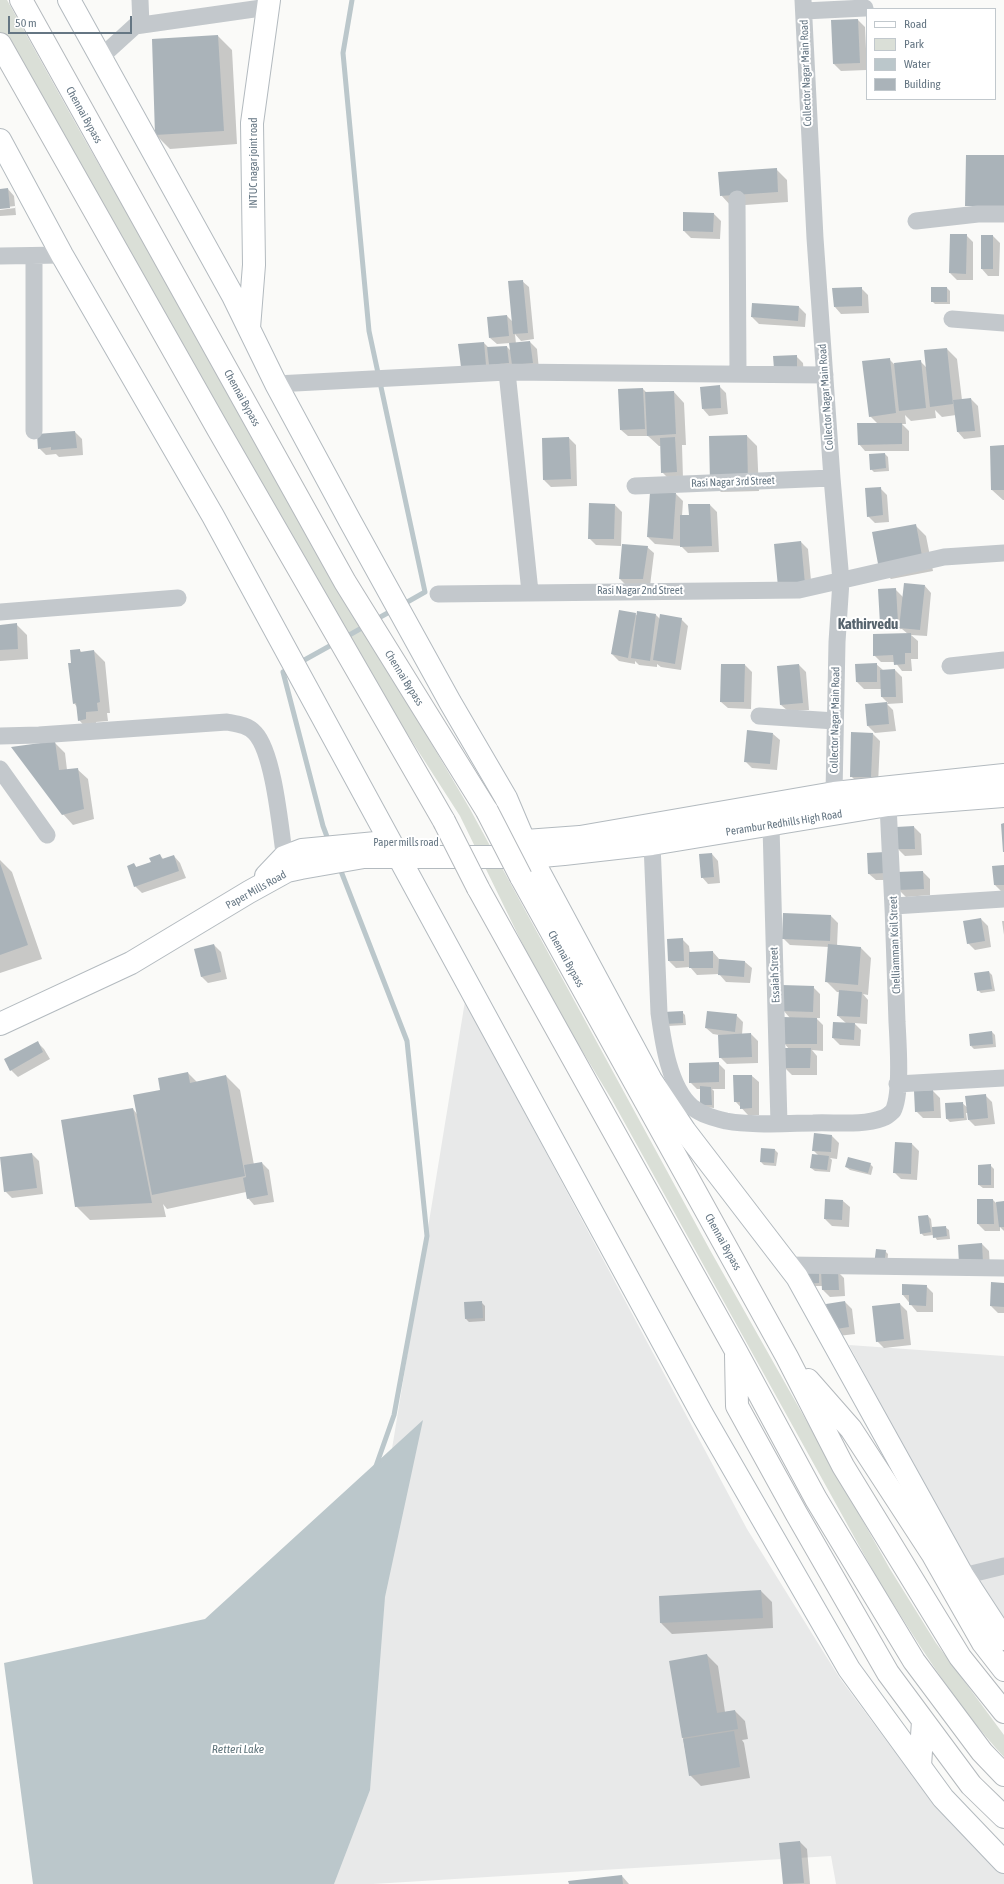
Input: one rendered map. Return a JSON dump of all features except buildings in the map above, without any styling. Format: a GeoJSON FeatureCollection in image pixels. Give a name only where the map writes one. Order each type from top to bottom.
{"type":"FeatureCollection","features":[{"type":"Feature","properties":{"kind":"main road","name":"Chennai Bypass"},"geometry":{"type":"LineString","coordinates":[[21,0],[345,582],[487,811],[521,877],[787,1356]]}},
{"type":"Feature","properties":{"kind":"main road"},"geometry":{"type":"LineString","coordinates":[[69,0],[250,328],[276,384],[450,702],[506,798],[528,850],[651,1080],[685,1131],[788,1265],[800,1284],[963,1576],[1004,1639]]}},
{"type":"Feature","properties":{"kind":"main road","name":"INTUC nagar joint road"},"geometry":{"type":"LineString","coordinates":[[250,328],[254,265],[252,123],[268,4]]}},
{"type":"Feature","properties":{"kind":"main road"},"geometry":{"type":"LineString","coordinates":[[0,44],[218,429],[444,821],[478,888],[736,1351],[816,1499],[914,1661],[982,1752],[1004,1775]]}},
{"type":"Feature","properties":{"kind":"main road"},"geometry":{"type":"LineString","coordinates":[[0,140],[62,255],[213,516],[702,1414],[849,1669],[943,1798],[1004,1862]]}},
{"type":"Feature","properties":{"kind":"main road","name":"Perambur Redhills High Road"},"geometry":{"type":"LineString","coordinates":[[528,850],[580,837],[834,793],[1004,776]]}},
{"type":"Feature","properties":{"kind":"main road","name":"Perambur Redhills High Road"},"geometry":{"type":"LineString","coordinates":[[564,854],[652,844],[771,826],[888,805],[1004,796]]}},
{"type":"Feature","properties":{"kind":"main road","name":"Paper Mills Road"},"geometry":{"type":"LineString","coordinates":[[294,861],[363,850],[392,843],[528,850],[564,854]]}},
{"type":"Feature","properties":{"kind":"main road","name":"Paper mills road"},"geometry":{"type":"LineString","coordinates":[[249,892],[294,861]]}},
{"type":"Feature","properties":{"kind":"main road","name":"Paper Mills Road"},"geometry":{"type":"LineString","coordinates":[[0,1024],[132,963],[249,892]]}},
{"type":"Feature","properties":{"kind":"main road"},"geometry":{"type":"LineString","coordinates":[[736,1351],[737,1406],[888,1674],[971,1785],[1004,1817]]}},
{"type":"Feature","properties":{"kind":"main road"},"geometry":{"type":"LineString","coordinates":[[787,1356],[851,1429],[933,1555],[983,1643],[1004,1670]]}},
{"type":"Feature","properties":{"kind":"main road"},"geometry":{"type":"LineString","coordinates":[[787,1356],[843,1466],[960,1657],[1004,1712]]}},
{"type":"Feature","properties":{"kind":"main road"},"geometry":{"type":"LineString","coordinates":[[920,1766],[923,1721]]}},
{"type":"Feature","properties":{"kind":"street"},"geometry":{"type":"LineString","coordinates":[[140,0],[141,25]]}},
{"type":"Feature","properties":{"kind":"street"},"geometry":{"type":"LineString","coordinates":[[101,57],[135,26],[268,4]]}},
{"type":"Feature","properties":{"kind":"street"},"geometry":{"type":"LineString","coordinates":[[803,6],[865,8]]}},
{"type":"Feature","properties":{"kind":"street","name":"Collector Nagar Main Road"},"geometry":{"type":"LineString","coordinates":[[803,6],[812,184],[832,478],[841,580],[837,642],[834,793],[838,814]]}},
{"type":"Feature","properties":{"kind":"street"},"geometry":{"type":"LineString","coordinates":[[737,199],[738,374]]}},
{"type":"Feature","properties":{"kind":"street"},"geometry":{"type":"LineString","coordinates":[[916,221],[978,214],[1004,214]]}},
{"type":"Feature","properties":{"kind":"street"},"geometry":{"type":"LineString","coordinates":[[0,256],[62,255]]}},
{"type":"Feature","properties":{"kind":"street"},"geometry":{"type":"LineString","coordinates":[[34,256],[34,431]]}},
{"type":"Feature","properties":{"kind":"street"},"geometry":{"type":"LineString","coordinates":[[952,319],[1004,323]]}},
{"type":"Feature","properties":{"kind":"street"},"geometry":{"type":"LineString","coordinates":[[276,384],[507,372],[825,375]]}},
{"type":"Feature","properties":{"kind":"street"},"geometry":{"type":"LineString","coordinates":[[507,372],[530,592]]}},
{"type":"Feature","properties":{"kind":"street","name":"Rasi Nagar 3rd Street"},"geometry":{"type":"LineString","coordinates":[[635,486],[832,478]]}},
{"type":"Feature","properties":{"kind":"street","name":"Rasi Nagar 2nd Street"},"geometry":{"type":"LineString","coordinates":[[438,594],[800,590],[944,557],[1004,553]]}},
{"type":"Feature","properties":{"kind":"street"},"geometry":{"type":"LineString","coordinates":[[0,612],[178,598]]}},
{"type":"Feature","properties":{"kind":"street"},"geometry":{"type":"LineString","coordinates":[[950,666],[1004,660]]}},
{"type":"Feature","properties":{"kind":"street"},"geometry":{"type":"LineString","coordinates":[[760,716],[836,721]]}},
{"type":"Feature","properties":{"kind":"street"},"geometry":{"type":"LineString","coordinates":[[0,736],[39,735],[228,722],[243,725],[255,732],[263,744],[294,861]]}},
{"type":"Feature","properties":{"kind":"street"},"geometry":{"type":"LineString","coordinates":[[0,769],[47,835]]}},
{"type":"Feature","properties":{"kind":"street","name":"Chelliamman Koil Street"},"geometry":{"type":"LineString","coordinates":[[652,844],[659,1013],[663,1040],[676,1087],[692,1106],[708,1116],[728,1121],[779,1124],[855,1123],[885,1118],[894,1107],[897,1084],[898,1063],[894,906],[888,805]]}},
{"type":"Feature","properties":{"kind":"street","name":"Essaiah Street"},"geometry":{"type":"LineString","coordinates":[[771,826],[779,1124]]}},
{"type":"Feature","properties":{"kind":"street"},"geometry":{"type":"LineString","coordinates":[[894,906],[1004,899]]}},
{"type":"Feature","properties":{"kind":"street"},"geometry":{"type":"LineString","coordinates":[[897,1084],[1004,1078]]}},
{"type":"Feature","properties":{"kind":"street"},"geometry":{"type":"LineString","coordinates":[[788,1265],[1004,1268]]}},
{"type":"Feature","properties":{"kind":"street"},"geometry":{"type":"LineString","coordinates":[[963,1576],[1004,1566]]}},
{"type":"Feature","properties":{"kind":"shaded area"},"geometry":{"type":"Polygon","coordinates":[[[465,1001],[747,1529],[839,1677],[937,1809],[1004,1873],[1004,1884],[836,1884],[831,1856],[373,1884],[321,1884],[465,1001]]]}},
{"type":"Feature","properties":{"kind":"shaded area"},"geometry":{"type":"Polygon","coordinates":[[[849,1345],[1004,1356],[1004,1636],[849,1345]]]}},
{"type":"Feature","properties":{"kind":"green space"},"geometry":{"type":"Polygon","coordinates":[[[0,0],[7,0],[82,135],[231,394],[264,459],[470,809],[710,1250],[890,1569],[936,1643],[1004,1735],[1004,1757],[952,1693],[921,1648],[877,1578],[612,1100],[544,988],[460,816],[350,645],[0,33],[0,0]]]}},
{"type":"Feature","properties":{"kind":"water","name":"Retteri Lake"},"geometry":{"type":"Polygon","coordinates":[[[423,1420],[385,1597],[370,1790],[334,1884],[33,1884],[4,1663],[205,1619],[423,1420]]]}},
{"type":"Feature","properties":{"kind":"waterway"},"geometry":{"type":"LineString","coordinates":[[352,0],[343,53],[369,331],[425,592],[402,605]]}},
{"type":"Feature","properties":{"kind":"waterway"},"geometry":{"type":"LineString","coordinates":[[375,620],[393,610]]}},
{"type":"Feature","properties":{"kind":"waterway"},"geometry":{"type":"LineString","coordinates":[[344,638],[367,625]]}},
{"type":"Feature","properties":{"kind":"waterway"},"geometry":{"type":"LineString","coordinates":[[299,663],[335,643]]}},
{"type":"Feature","properties":{"kind":"waterway"},"geometry":{"type":"LineString","coordinates":[[290,668],[283,672],[323,826],[329,842]]}},
{"type":"Feature","properties":{"kind":"waterway"},"geometry":{"type":"LineString","coordinates":[[339,866],[407,1041],[427,1236],[394,1415],[376,1466]]}},
{"type":"Feature","properties":{"kind":"district","name":"Kathirvedu"},"geometry":{"type":"Point","coordinates":[868,624]}}]}
